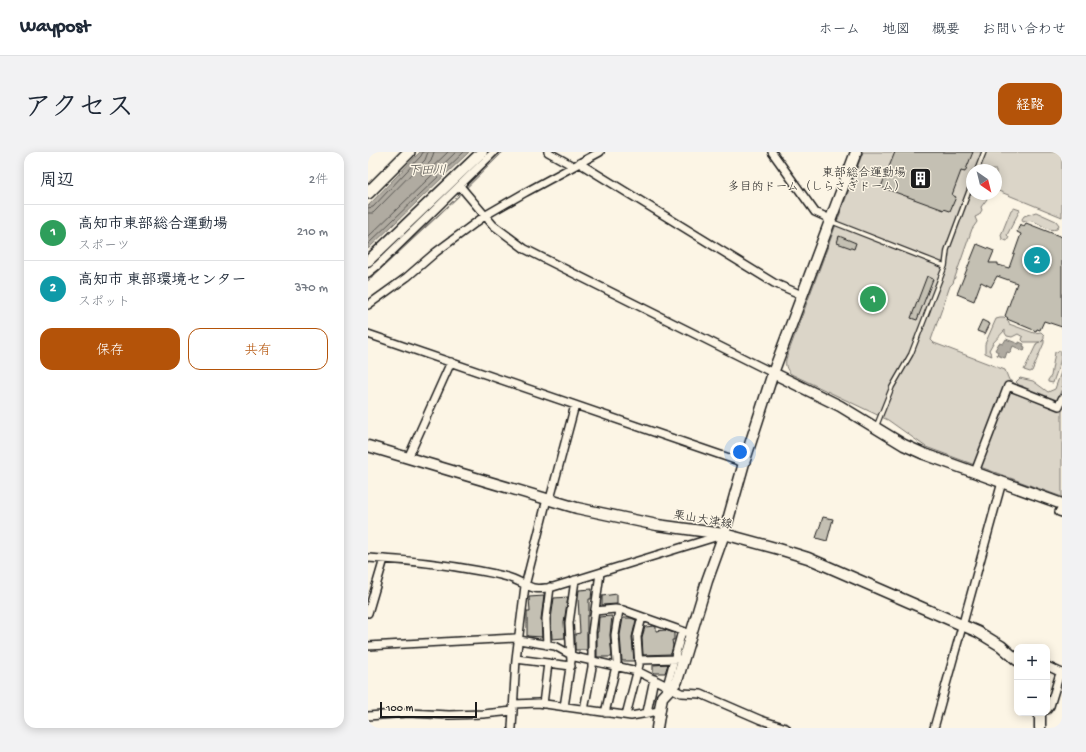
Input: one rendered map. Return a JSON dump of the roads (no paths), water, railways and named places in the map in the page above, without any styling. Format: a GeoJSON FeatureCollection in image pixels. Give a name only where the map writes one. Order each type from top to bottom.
{"type":"FeatureCollection","features":[{"type":"Feature","properties":{"kind":"main road"},"geometry":{"type":"LineString","coordinates":[[368,193],[409,152]]}},
{"type":"Feature","properties":{"kind":"street"},"geometry":{"type":"LineString","coordinates":[[368,261],[482,152]]}},
{"type":"Feature","properties":{"kind":"street"},"geometry":{"type":"LineString","coordinates":[[368,273],[462,188],[494,152]]}},
{"type":"Feature","properties":{"kind":"street"},"geometry":{"type":"LineString","coordinates":[[548,152],[576,165],[774,283],[802,295]]}},
{"type":"Feature","properties":{"kind":"street"},"geometry":{"type":"LineString","coordinates":[[368,305],[407,277],[436,252],[486,215],[600,152]]}},
{"type":"Feature","properties":{"kind":"street"},"geometry":{"type":"LineString","coordinates":[[772,152],[815,212],[827,218]]}},
{"type":"Feature","properties":{"kind":"street"},"geometry":{"type":"LineString","coordinates":[[657,728],[662,697],[669,687],[677,681],[679,659],[687,632],[724,534],[744,463],[773,373],[802,295],[827,218],[856,152]]}},
{"type":"Feature","properties":{"kind":"street"},"geometry":{"type":"LineString","coordinates":[[462,188],[493,225],[525,249],[840,406],[904,445],[1062,504]]}},
{"type":"Feature","properties":{"kind":"street"},"geometry":{"type":"LineString","coordinates":[[368,334],[744,463]]}},
{"type":"Feature","properties":{"kind":"street"},"geometry":{"type":"LineString","coordinates":[[408,458],[451,362]]}},
{"type":"Feature","properties":{"kind":"street"},"geometry":{"type":"LineString","coordinates":[[975,472],[1008,386],[1059,406],[1062,399]]}},
{"type":"Feature","properties":{"kind":"street"},"geometry":{"type":"LineString","coordinates":[[512,728],[516,659],[525,586],[575,405]]}},
{"type":"Feature","properties":{"kind":"street","name":"栗山大津線"},"geometry":{"type":"LineString","coordinates":[[368,446],[578,508],[657,525],[724,534],[808,558],[978,632],[1001,646],[1014,657]]}},
{"type":"Feature","properties":{"kind":"street"},"geometry":{"type":"LineString","coordinates":[[934,728],[1002,482]]}},
{"type":"Feature","properties":{"kind":"street"},"geometry":{"type":"LineString","coordinates":[[1062,508],[1060,512],[1062,513]]}},
{"type":"Feature","properties":{"kind":"street"},"geometry":{"type":"LineString","coordinates":[[368,558],[438,564],[480,571],[512,579],[532,588],[550,587],[724,534]]}},
{"type":"Feature","properties":{"kind":"street"},"geometry":{"type":"LineString","coordinates":[[368,613],[384,559]]}},
{"type":"Feature","properties":{"kind":"street"},"geometry":{"type":"LineString","coordinates":[[584,710],[593,662],[592,632],[600,573]]}},
{"type":"Feature","properties":{"kind":"street"},"geometry":{"type":"LineString","coordinates":[[564,707],[571,666],[569,623],[575,580]]}},
{"type":"Feature","properties":{"kind":"street"},"geometry":{"type":"LineString","coordinates":[[547,644],[546,619],[550,587]]}},
{"type":"Feature","properties":{"kind":"street"},"geometry":{"type":"LineString","coordinates":[[595,611],[619,610],[687,632]]}},
{"type":"Feature","properties":{"kind":"street"},"geometry":{"type":"LineString","coordinates":[[605,713],[618,662],[615,635],[619,610]]}},
{"type":"Feature","properties":{"kind":"street"},"geometry":{"type":"LineString","coordinates":[[626,715],[639,660],[637,637],[642,617]]}},
{"type":"Feature","properties":{"kind":"street"},"geometry":{"type":"LineString","coordinates":[[368,646],[515,638],[519,640],[547,644],[593,662],[637,671],[680,693],[701,694],[761,720],[786,728]]}},
{"type":"Feature","properties":{"kind":"street"},"geometry":{"type":"LineString","coordinates":[[516,659],[571,666]]}},
{"type":"Feature","properties":{"kind":"street"},"geometry":{"type":"LineString","coordinates":[[639,660],[679,659]]}},
{"type":"Feature","properties":{"kind":"street"},"geometry":{"type":"LineString","coordinates":[[543,704],[548,663]]}},
{"type":"Feature","properties":{"kind":"street"},"geometry":{"type":"LineString","coordinates":[[1050,668],[1061,673],[1050,706]]}},
{"type":"Feature","properties":{"kind":"street"},"geometry":{"type":"LineString","coordinates":[[647,712],[654,679]]}},
{"type":"Feature","properties":{"kind":"street"},"geometry":{"type":"LineString","coordinates":[[368,716],[408,713],[448,715],[483,714],[514,707],[543,704],[631,716],[659,711]]}},
{"type":"Feature","properties":{"kind":"street"},"geometry":{"type":"LineString","coordinates":[[1040,728],[1042,716]]}},
{"type":"Feature","properties":{"kind":"lane"},"geometry":{"type":"LineString","coordinates":[[979,164],[984,152]]}},
{"type":"Feature","properties":{"kind":"lane"},"geometry":{"type":"LineString","coordinates":[[876,427],[892,387],[911,354],[945,266],[946,250],[966,198]]}},
{"type":"Feature","properties":{"kind":"lane"},"geometry":{"type":"LineString","coordinates":[[827,218],[945,266]]}},
{"type":"Feature","properties":{"kind":"water","name":"下田川"},"geometry":{"type":"Polygon","coordinates":[[[420,152],[469,152],[368,249],[368,206],[420,152]]]}},
{"type":"Feature","properties":{"kind":"water"},"geometry":{"type":"Polygon","coordinates":[[[499,152],[503,152],[459,196],[457,194],[499,152]]]}},
{"type":"Feature","properties":{"kind":"water"},"geometry":{"type":"Polygon","coordinates":[[[449,205],[439,215],[368,281],[368,279],[449,205]]]}},
{"type":"Feature","properties":{"kind":"water"},"geometry":{"type":"Polygon","coordinates":[[[1006,339],[1019,344],[1019,342],[1024,344],[1024,351],[1013,346],[1010,353],[1007,352],[1005,358],[997,355],[998,352],[995,350],[999,343],[1003,344],[1006,339]]]}},
{"type":"Feature","properties":{"kind":"place","name":"東部総合運動場 多目的ドーム（しらさぎドーム）"},"geometry":{"type":"Point","coordinates":[921,179]}},
{"type":"Feature","properties":{"kind":"place","name":"高知市 東部環境センター"},"geometry":{"type":"Point","coordinates":[1037,260]}},
{"type":"Feature","properties":{"kind":"place","name":"高知市東部総合運動場"},"geometry":{"type":"Point","coordinates":[873,299]}}]}
